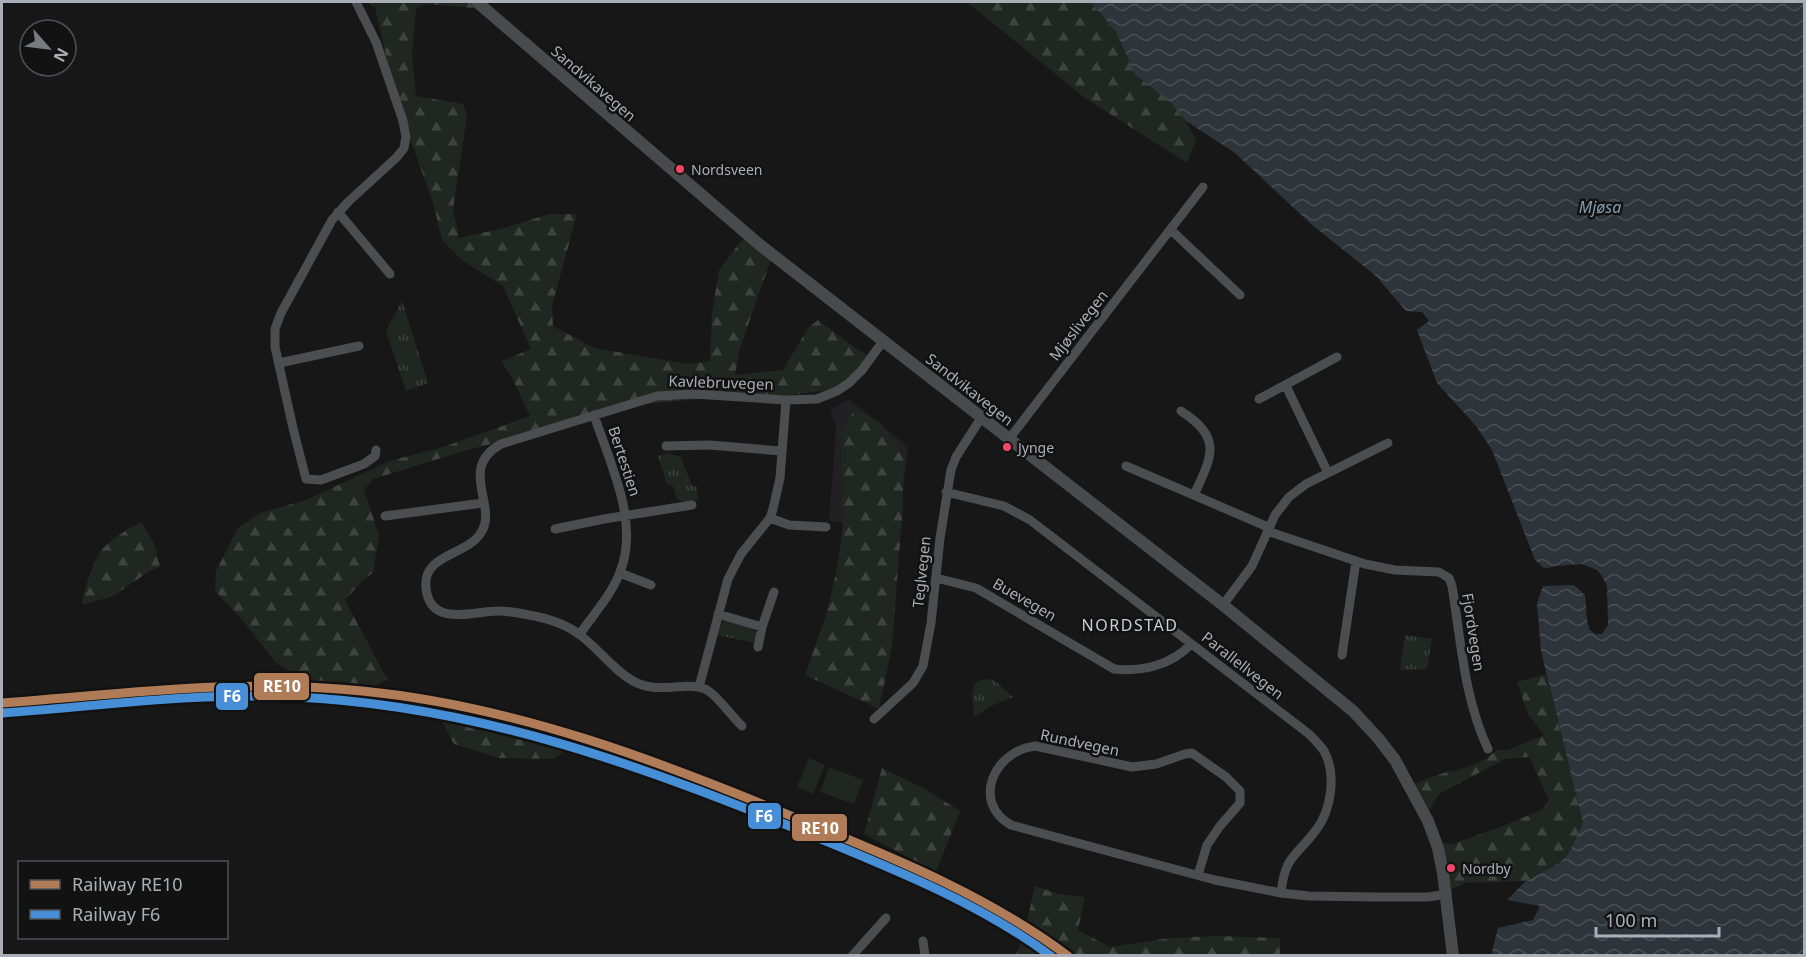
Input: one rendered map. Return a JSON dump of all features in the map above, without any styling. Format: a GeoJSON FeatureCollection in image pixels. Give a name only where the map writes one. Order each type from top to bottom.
{"type":"FeatureCollection","features":[{"type":"Feature","properties":{"kind":"main road","name":"Sandvikavegen"},"geometry":{"type":"LineString","coordinates":[[477,2],[760,245],[1223,605],[1340,699],[1387,749],[1413,791],[1428,821],[1441,859],[1453,956]]}},
{"type":"Feature","properties":{"kind":"street"},"geometry":{"type":"LineString","coordinates":[[356,2],[376,42],[404,121],[406,136],[404,148],[398,157],[338,212],[278,320],[273,335],[306,479],[317,481],[364,464],[375,456],[376,450]]}},
{"type":"Feature","properties":{"kind":"street","name":"Mjøslivegen"},"geometry":{"type":"LineString","coordinates":[[1009,439],[1203,187]]}},
{"type":"Feature","properties":{"kind":"street"},"geometry":{"type":"LineString","coordinates":[[338,212],[390,274]]}},
{"type":"Feature","properties":{"kind":"street"},"geometry":{"type":"LineString","coordinates":[[1171,230],[1240,295]]}},
{"type":"Feature","properties":{"kind":"street","name":"Kavlebruvegen"},"geometry":{"type":"LineString","coordinates":[[699,687],[655,688],[643,685],[625,675],[579,634],[542,617],[498,611],[452,616],[433,606],[426,590],[426,576],[429,570],[439,560],[474,542],[484,528],[480,473],[484,460],[492,450],[506,443],[643,399],[670,394],[713,394],[786,400],[817,399],[837,391],[855,377],[884,340]]}},
{"type":"Feature","properties":{"kind":"street"},"geometry":{"type":"LineString","coordinates":[[279,363],[359,346]]}},
{"type":"Feature","properties":{"kind":"street"},"geometry":{"type":"LineString","coordinates":[[1259,399],[1337,357]]}},
{"type":"Feature","properties":{"kind":"street"},"geometry":{"type":"LineString","coordinates":[[1286,386],[1328,473]]}},
{"type":"Feature","properties":{"kind":"street"},"geometry":{"type":"LineString","coordinates":[[742,726],[711,692],[699,687],[733,567],[770,518],[778,493],[786,400]]}},
{"type":"Feature","properties":{"kind":"street"},"geometry":{"type":"LineString","coordinates":[[1181,411],[1203,427],[1209,439],[1209,458],[1194,495]]}},
{"type":"Feature","properties":{"kind":"street","name":"Bertestien"},"geometry":{"type":"LineString","coordinates":[[579,634],[620,573],[626,553],[628,534],[626,516],[594,415]]}},
{"type":"Feature","properties":{"kind":"street","name":"Teglvegen"},"geometry":{"type":"LineString","coordinates":[[874,719],[918,676],[926,651],[946,492],[951,470],[956,457],[981,418]]}},
{"type":"Feature","properties":{"kind":"street"},"geometry":{"type":"LineString","coordinates":[[1223,605],[1252,566],[1268,529],[1289,497],[1306,484],[1388,443]]}},
{"type":"Feature","properties":{"kind":"street"},"geometry":{"type":"LineString","coordinates":[[666,447],[680,449],[710,445],[781,451]]}},
{"type":"Feature","properties":{"kind":"street","name":"Fjordvegen"},"geometry":{"type":"LineString","coordinates":[[1126,466],[1268,529],[1356,561],[1395,570],[1439,572],[1449,578],[1468,693],[1478,728],[1488,749]]}},
{"type":"Feature","properties":{"kind":"street","name":"Parallellvegen"},"geometry":{"type":"LineString","coordinates":[[946,492],[1004,506],[1030,520],[1309,734],[1319,745],[1327,758],[1331,784],[1329,803],[1316,831],[1290,859],[1283,878],[1281,893]]}},
{"type":"Feature","properties":{"kind":"street"},"geometry":{"type":"LineString","coordinates":[[385,516],[483,503]]}},
{"type":"Feature","properties":{"kind":"street","name":"Bertestien"},"geometry":{"type":"LineString","coordinates":[[555,530],[692,505]]}},
{"type":"Feature","properties":{"kind":"street"},"geometry":{"type":"LineString","coordinates":[[770,518],[789,525],[826,527]]}},
{"type":"Feature","properties":{"kind":"street"},"geometry":{"type":"LineString","coordinates":[[570,526],[570,537]]}},
{"type":"Feature","properties":{"kind":"street"},"geometry":{"type":"LineString","coordinates":[[1342,655],[1356,561]]}},
{"type":"Feature","properties":{"kind":"street"},"geometry":{"type":"LineString","coordinates":[[620,573],[651,585]]}},
{"type":"Feature","properties":{"kind":"street","name":"Buevegen"},"geometry":{"type":"LineString","coordinates":[[936,579],[976,588],[1114,669],[1137,670],[1150,667],[1174,657],[1191,644]]}},
{"type":"Feature","properties":{"kind":"street"},"geometry":{"type":"LineString","coordinates":[[758,647],[774,592]]}},
{"type":"Feature","properties":{"kind":"street"},"geometry":{"type":"LineString","coordinates":[[718,614],[762,627]]}},
{"type":"Feature","properties":{"kind":"street","name":"Rundvegen"},"geometry":{"type":"LineString","coordinates":[[1198,875],[1207,845],[1220,826],[1237,808],[1241,797],[1240,791],[1226,777],[1196,755],[1188,753],[1156,764],[1132,767],[1035,746],[1020,749],[1005,758],[994,773],[990,790],[992,801],[999,816],[1011,825],[1234,885],[1309,896],[1428,897],[1447,894]]}},
{"type":"Feature","properties":{"kind":"street"},"geometry":{"type":"LineString","coordinates":[[852,956],[886,918]]}},
{"type":"Feature","properties":{"kind":"street"},"geometry":{"type":"LineString","coordinates":[[923,941],[925,956]]}},
{"type":"Feature","properties":{"kind":"shaded area"},"geometry":{"type":"Polygon","coordinates":[[[849,399],[908,447],[898,528],[829,521],[836,428],[830,410],[849,399]]]}},
{"type":"Feature","properties":{"kind":"green space"},"geometry":{"type":"Polygon","coordinates":[[[368,2],[472,2],[474,8],[427,4],[416,8],[412,56],[416,96],[463,104],[467,115],[453,209],[459,238],[504,228],[549,214],[577,214],[552,306],[553,326],[594,348],[688,364],[710,361],[712,313],[719,270],[745,236],[771,259],[739,351],[735,375],[783,370],[808,328],[818,320],[873,359],[846,388],[789,395],[742,395],[646,404],[464,451],[373,479],[364,490],[379,535],[373,573],[364,579],[345,600],[387,679],[367,692],[310,689],[310,684],[275,662],[245,623],[215,591],[216,571],[238,528],[260,513],[306,500],[390,461],[446,446],[530,416],[502,361],[531,349],[503,286],[463,261],[442,240],[433,202],[396,101],[375,7],[368,2]]]}},
{"type":"Feature","properties":{"kind":"green space"},"geometry":{"type":"Polygon","coordinates":[[[967,2],[1091,2],[1116,32],[1135,74],[1171,103],[1186,121],[1196,140],[1187,163],[1085,98],[967,2]]]}},
{"type":"Feature","properties":{"kind":"green space"},"geometry":{"type":"Polygon","coordinates":[[[402,301],[428,383],[406,391],[386,331],[402,301]]]}},
{"type":"Feature","properties":{"kind":"green space"},"geometry":{"type":"Polygon","coordinates":[[[855,409],[882,424],[904,457],[903,504],[892,647],[879,709],[805,675],[826,615],[836,573],[843,526],[841,432],[855,409]]]}},
{"type":"Feature","properties":{"kind":"green space"},"geometry":{"type":"Polygon","coordinates":[[[667,453],[681,457],[692,486],[697,487],[698,500],[685,502],[677,499],[673,486],[667,484],[658,456],[667,453]]]}},
{"type":"Feature","properties":{"kind":"green space"},"geometry":{"type":"Polygon","coordinates":[[[141,522],[154,543],[160,567],[151,570],[113,596],[82,605],[91,572],[102,550],[118,536],[141,522]]]}},
{"type":"Feature","properties":{"kind":"green space"},"geometry":{"type":"Polygon","coordinates":[[[730,620],[751,628],[757,634],[755,643],[717,635],[720,624],[730,620]]]}},
{"type":"Feature","properties":{"kind":"green space"},"geometry":{"type":"Polygon","coordinates":[[[1405,635],[1432,639],[1427,669],[1400,670],[1405,635]]]}},
{"type":"Feature","properties":{"kind":"green space"},"geometry":{"type":"Polygon","coordinates":[[[1546,674],[1583,823],[1569,853],[1560,863],[1526,881],[1465,883],[1448,891],[1434,842],[1452,844],[1498,828],[1542,810],[1549,800],[1529,757],[1505,759],[1439,794],[1425,818],[1410,785],[1452,770],[1454,772],[1484,760],[1497,750],[1508,750],[1544,735],[1528,714],[1517,682],[1546,674]]]}},
{"type":"Feature","properties":{"kind":"green space"},"geometry":{"type":"Polygon","coordinates":[[[983,679],[994,680],[1013,697],[991,706],[974,717],[972,693],[976,682],[983,679]]]}},
{"type":"Feature","properties":{"kind":"green space"},"geometry":{"type":"Polygon","coordinates":[[[438,702],[492,712],[578,734],[577,744],[553,759],[499,758],[454,744],[437,712],[438,702]]]}},
{"type":"Feature","properties":{"kind":"green space"},"geometry":{"type":"Polygon","coordinates":[[[809,758],[825,765],[813,794],[797,787],[809,758]]]}},
{"type":"Feature","properties":{"kind":"green space"},"geometry":{"type":"Polygon","coordinates":[[[829,767],[863,780],[854,804],[820,792],[829,767]]]}},
{"type":"Feature","properties":{"kind":"green space"},"geometry":{"type":"Polygon","coordinates":[[[882,768],[923,788],[960,811],[936,872],[864,834],[882,768]]]}},
{"type":"Feature","properties":{"kind":"green space"},"geometry":{"type":"Polygon","coordinates":[[[1035,886],[1059,894],[1085,897],[1078,930],[1110,947],[1170,938],[1216,936],[1280,938],[1280,955],[1016,955],[1025,930],[1035,886]]]}},
{"type":"Feature","properties":{"kind":"water","name":"Mjøsa"},"geometry":{"type":"Polygon","coordinates":[[[1091,2],[1804,2],[1804,955],[1494,955],[1492,952],[1498,928],[1533,920],[1540,906],[1507,900],[1526,881],[1560,863],[1569,853],[1583,823],[1541,651],[1537,603],[1543,586],[1574,585],[1585,595],[1590,631],[1599,632],[1606,613],[1600,576],[1580,568],[1567,566],[1544,568],[1535,560],[1492,450],[1476,426],[1437,383],[1417,330],[1429,321],[1422,312],[1406,311],[1376,276],[1311,224],[1235,153],[1186,121],[1171,103],[1135,74],[1116,32],[1091,2]]]}},
{"type":"Feature","properties":{"kind":"pier"},"geometry":{"type":"Polygon","coordinates":[[[1582,564],[1597,570],[1607,586],[1608,625],[1602,634],[1595,634],[1589,628],[1586,592],[1592,629],[1597,629],[1601,625],[1603,611],[1597,578],[1586,571],[1567,569],[1544,571],[1541,569],[1582,564]]]}},
{"type":"Feature","properties":{"kind":"rail line","name":"RE10"},"geometry":{"type":"LineString","coordinates":[[2,703],[182,689],[272,686],[362,691],[477,710],[589,740],[645,759],[842,837],[975,898],[1038,935],[1068,956]]}},
{"type":"Feature","properties":{"kind":"rail line","name":"F6"},"geometry":{"type":"LineString","coordinates":[[3,713],[149,700],[259,696],[361,702],[490,725],[553,741],[677,782],[832,843],[961,901],[1022,936],[1051,956]]}},
{"type":"Feature","properties":{"kind":"place","name":"Nordsveen"},"geometry":{"type":"Point","coordinates":[680,169]}},
{"type":"Feature","properties":{"kind":"place","name":"Jynge"},"geometry":{"type":"Point","coordinates":[1007,447]}},
{"type":"Feature","properties":{"kind":"place","name":"Nordby"},"geometry":{"type":"Point","coordinates":[1451,868]}},
{"type":"Feature","properties":{"kind":"district","name":"NORDSTAD"},"geometry":{"type":"Point","coordinates":[1130,625]}}]}
